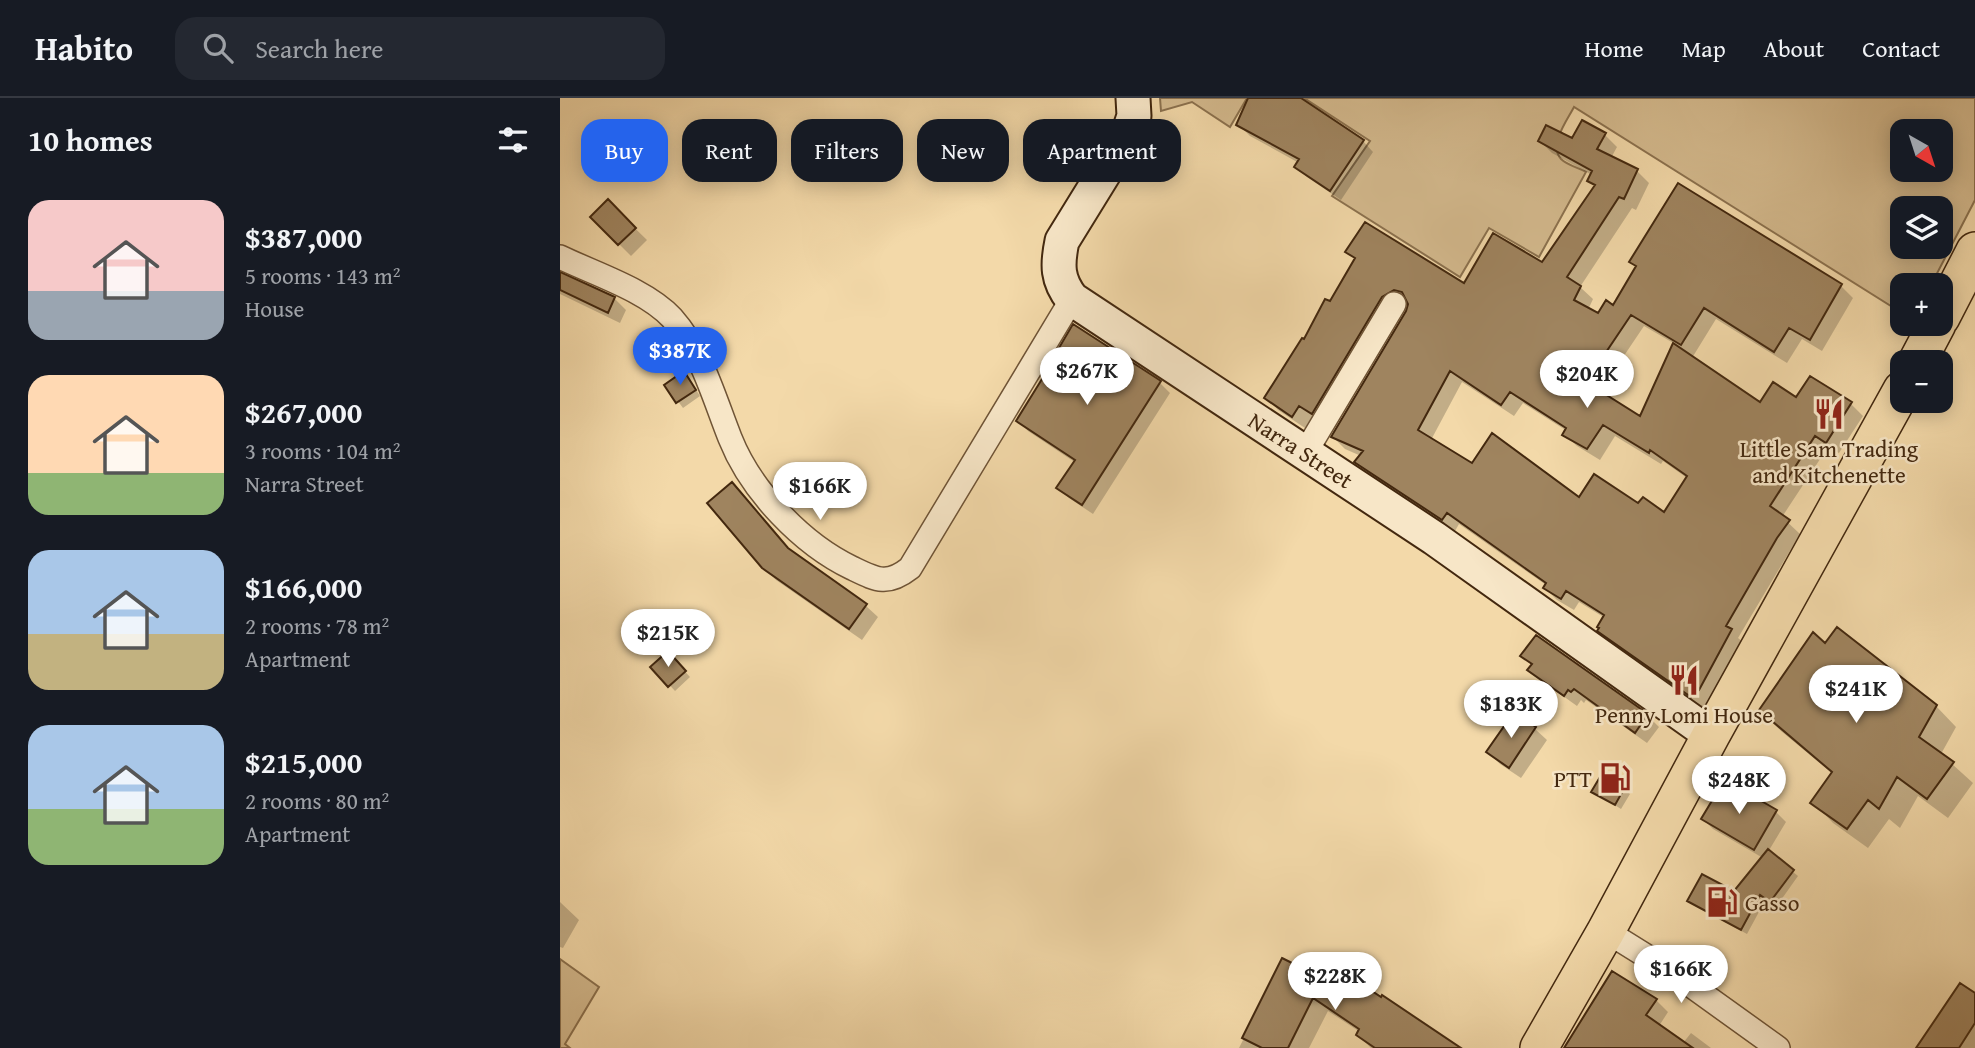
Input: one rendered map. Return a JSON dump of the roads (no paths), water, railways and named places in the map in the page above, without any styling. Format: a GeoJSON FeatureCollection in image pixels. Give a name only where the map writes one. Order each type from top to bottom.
{"type":"FeatureCollection","features":[{"type":"Feature","properties":{"kind":"main road"},"geometry":{"type":"LineString","coordinates":[[1953,294],[1975,251]]}},
{"type":"Feature","properties":{"kind":"main road"},"geometry":{"type":"LineString","coordinates":[[1539,1048],[1606,931],[1890,412]]}},
{"type":"Feature","properties":{"kind":"street"},"geometry":{"type":"LineString","coordinates":[[560,257],[638,294],[659,306],[672,318],[696,353],[746,468],[791,525],[829,557],[884,581],[897,578],[910,568],[1072,299],[1062,287],[1058,274],[1062,242],[1128,134],[1135,116],[1133,98]]}},
{"type":"Feature","properties":{"kind":"street","name":"Narra Street"},"geometry":{"type":"LineString","coordinates":[[1072,299],[1434,538],[1711,735]]}},
{"type":"Feature","properties":{"kind":"street"},"geometry":{"type":"LineString","coordinates":[[1305,453],[1394,304]]}},
{"type":"Feature","properties":{"kind":"street"},"geometry":{"type":"LineString","coordinates":[[1606,931],[1675,974],[1778,1048]]}},
{"type":"Feature","properties":{"kind":"place","name":"Little Sam Trading and Kitchenette"},"geometry":{"type":"Point","coordinates":[1829,414]}},
{"type":"Feature","properties":{"kind":"place","name":"Penny Lomi House"},"geometry":{"type":"Point","coordinates":[1684,680]}},
{"type":"Feature","properties":{"kind":"place","name":"PTT"},"geometry":{"type":"Point","coordinates":[1615,778]}},
{"type":"Feature","properties":{"kind":"place","name":"Gasso"},"geometry":{"type":"Point","coordinates":[1722,902]}}]}
